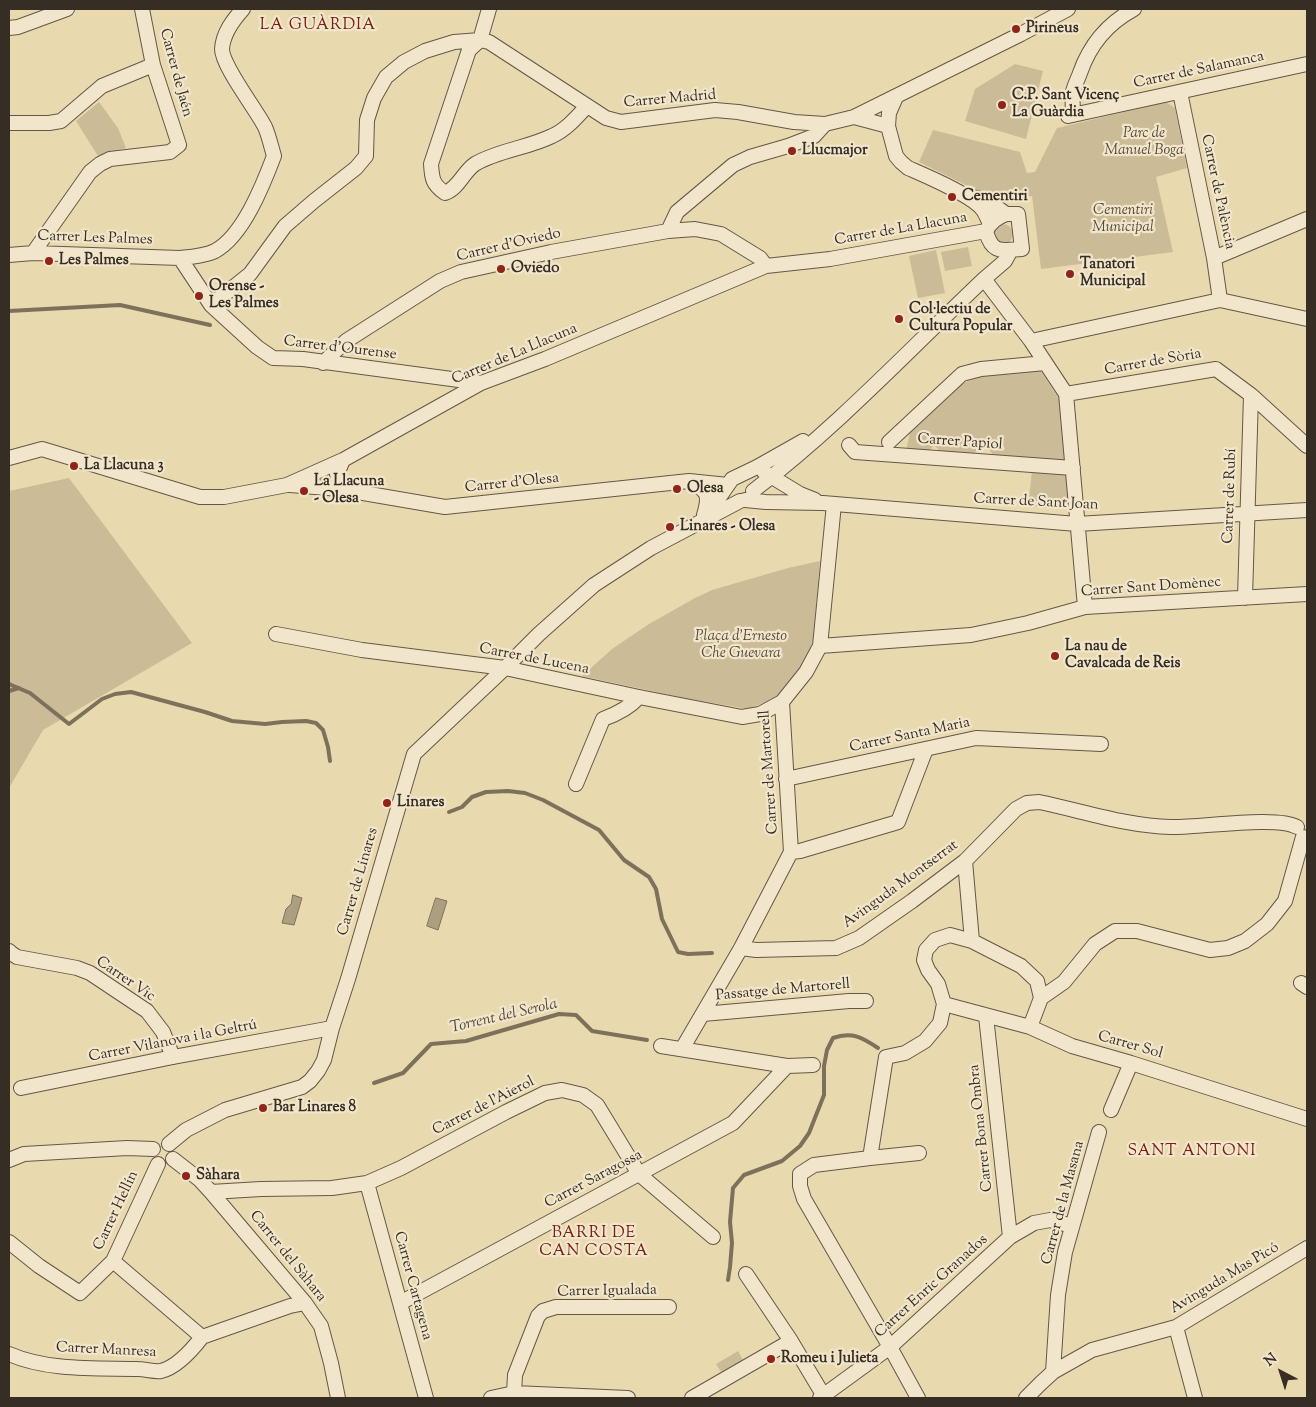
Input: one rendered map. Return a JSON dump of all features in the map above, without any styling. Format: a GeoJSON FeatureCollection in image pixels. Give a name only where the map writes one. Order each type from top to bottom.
{"type":"FeatureCollection","features":[{"type":"Feature","properties":{"kind":"street"},"geometry":{"type":"LineString","coordinates":[[9,28],[18,27],[67,9]]}},
{"type":"Feature","properties":{"kind":"street","name":"Carrer de Jaén"},"geometry":{"type":"LineString","coordinates":[[33,253],[90,172],[100,164],[110,159],[170,152],[179,145],[154,65],[142,9]]}},
{"type":"Feature","properties":{"kind":"street","name":"Carrer Les Palmes"},"geometry":{"type":"LineString","coordinates":[[9,255],[33,253],[180,258],[214,251],[229,241],[245,220],[274,156],[265,127],[236,81],[222,51],[231,23],[243,9]]}},
{"type":"Feature","properties":{"kind":"street"},"geometry":{"type":"LineString","coordinates":[[489,9],[480,40],[469,50],[431,164],[432,179],[438,188],[445,193],[451,191],[474,165],[492,156],[553,136],[575,120],[587,106]]}},
{"type":"Feature","properties":{"kind":"street","name":"Carrer Madrid"},"geometry":{"type":"LineString","coordinates":[[480,40],[490,42],[606,118],[621,122],[715,110],[794,122],[825,124],[854,117],[1068,9]]}},
{"type":"Feature","properties":{"kind":"street","name":"Carrer de Salamanca"},"geometry":{"type":"LineString","coordinates":[[1134,9],[1119,17],[1097,40],[1083,64],[1073,90],[1071,116],[1307,64]]}},
{"type":"Feature","properties":{"kind":"street"},"geometry":{"type":"LineString","coordinates":[[211,305],[250,274],[285,226],[356,168],[366,156],[367,120],[374,98],[386,77],[404,62],[425,51],[454,42],[480,40]]}},
{"type":"Feature","properties":{"kind":"street"},"geometry":{"type":"LineString","coordinates":[[9,123],[50,123],[61,121],[102,86],[154,65]]}},
{"type":"Feature","properties":{"kind":"street","name":"Carrer de Palència"},"geometry":{"type":"LineString","coordinates":[[1180,92],[1214,258],[1220,300]]}},
{"type":"Feature","properties":{"kind":"street"},"geometry":{"type":"LineString","coordinates":[[896,97],[889,113],[888,126],[896,156],[901,162],[908,168],[964,195],[976,203],[983,210],[989,241],[992,246],[1000,250],[1022,248],[1018,214],[1006,214],[999,217],[988,228]]}},
{"type":"Feature","properties":{"kind":"street","name":"Carrer Madrid"},"geometry":{"type":"LineString","coordinates":[[854,117],[888,126]]}},
{"type":"Feature","properties":{"kind":"street"},"geometry":{"type":"LineString","coordinates":[[668,231],[677,212],[733,164],[814,136],[825,124]]}},
{"type":"Feature","properties":{"kind":"street"},"geometry":{"type":"LineString","coordinates":[[964,195],[984,199],[1006,214]]}},
{"type":"Feature","properties":{"kind":"street"},"geometry":{"type":"LineString","coordinates":[[1214,258],[1307,219]]}},
{"type":"Feature","properties":{"kind":"street","name":"Carrer de La Llacuna"},"geometry":{"type":"LineString","coordinates":[[9,458],[42,449],[200,496],[224,498],[287,485],[343,460],[481,383],[545,359],[766,266],[830,259],[886,250],[988,228]]}},
{"type":"Feature","properties":{"kind":"street","name":"Carrer d'Oviedo"},"geometry":{"type":"LineString","coordinates":[[323,363],[346,341],[440,281],[461,272],[551,252],[668,231],[695,229],[721,234],[760,258],[766,266]]}},
{"type":"Feature","properties":{"kind":"street","name":"Carrer de Linares"},"geometry":{"type":"LineString","coordinates":[[984,279],[991,261],[992,246]]}},
{"type":"Feature","properties":{"kind":"street","name":"Carrer de Linares"},"geometry":{"type":"LineString","coordinates":[[169,1144],[186,1130],[225,1110],[302,1087],[318,1072],[324,1060],[414,754],[539,634],[594,585],[651,548],[746,497],[794,458],[1005,261],[1011,250]]}},
{"type":"Feature","properties":{"kind":"street","name":"Carrer d'Ourense"},"geometry":{"type":"LineString","coordinates":[[180,258],[211,305],[257,347],[273,358],[303,359],[481,383]]}},
{"type":"Feature","properties":{"kind":"street"},"geometry":{"type":"LineString","coordinates":[[984,279],[1066,394],[1085,607]]}},
{"type":"Feature","properties":{"kind":"street"},"geometry":{"type":"LineString","coordinates":[[1030,341],[1220,300],[1307,319]]}},
{"type":"Feature","properties":{"kind":"street","name":"Carrer Papiol"},"geometry":{"type":"LineString","coordinates":[[889,442],[962,374],[980,369],[1045,363]]}},
{"type":"Feature","properties":{"kind":"street","name":"Carrer de Sòria"},"geometry":{"type":"LineString","coordinates":[[1066,394],[1216,369],[1251,395],[1307,446]]}},
{"type":"Feature","properties":{"kind":"street","name":"Carrer de Rubí"},"geometry":{"type":"LineString","coordinates":[[1245,598],[1251,395]]}},
{"type":"Feature","properties":{"kind":"street","name":"Carrer de Linares"},"geometry":{"type":"LineString","coordinates":[[740,476],[831,425]]}},
{"type":"Feature","properties":{"kind":"street","name":"Carrer Papiol"},"geometry":{"type":"LineString","coordinates":[[849,445],[855,452],[1072,468]]}},
{"type":"Feature","properties":{"kind":"street"},"geometry":{"type":"LineString","coordinates":[[790,489],[788,474],[794,458]]}},
{"type":"Feature","properties":{"kind":"street"},"geometry":{"type":"LineString","coordinates":[[340,489],[337,474],[343,460]]}},
{"type":"Feature","properties":{"kind":"street","name":"Carrer de Sant Joan"},"geometry":{"type":"LineString","coordinates":[[757,467],[790,489],[828,504]]}},
{"type":"Feature","properties":{"kind":"street"},"geometry":{"type":"LineString","coordinates":[[740,476],[750,480],[752,484],[746,497],[732,498],[728,486],[732,479],[740,476]]}},
{"type":"Feature","properties":{"kind":"street"},"geometry":{"type":"LineString","coordinates":[[689,481],[702,488],[708,497],[703,520]]}},
{"type":"Feature","properties":{"kind":"street","name":"Carrer d'Olesa"},"geometry":{"type":"LineString","coordinates":[[287,485],[340,489],[445,507],[689,481],[728,486]]}},
{"type":"Feature","properties":{"kind":"street","name":"Carrer de Linares"},"geometry":{"type":"LineString","coordinates":[[703,520],[728,486]]}},
{"type":"Feature","properties":{"kind":"street","name":"Carrer de Sant Joan"},"geometry":{"type":"LineString","coordinates":[[746,497],[766,502],[828,504],[1077,524],[1307,510]]}},
{"type":"Feature","properties":{"kind":"street","name":"Carrer de Martorell"},"geometry":{"type":"LineString","coordinates":[[682,1049],[741,948],[792,852],[782,702],[806,672],[820,646],[828,504]]}},
{"type":"Feature","properties":{"kind":"street","name":"Carrer Sant Domènec"},"geometry":{"type":"LineString","coordinates":[[820,646],[971,634],[1028,623],[1085,607],[1307,594]]}},
{"type":"Feature","properties":{"kind":"street","name":"Carrer de Lucena"},"geometry":{"type":"LineString","coordinates":[[276,634],[362,650],[505,668],[742,717],[760,714],[782,702]]}},
{"type":"Feature","properties":{"kind":"street"},"geometry":{"type":"LineString","coordinates":[[576,784],[603,720],[632,705],[639,697]]}},
{"type":"Feature","properties":{"kind":"street","name":"Carrer Santa Maria"},"geometry":{"type":"LineString","coordinates":[[786,779],[976,738],[1102,744]]}},
{"type":"Feature","properties":{"kind":"street"},"geometry":{"type":"LineString","coordinates":[[792,852],[898,822],[926,749]]}},
{"type":"Feature","properties":{"kind":"street","name":"Avinguda Montserrat"},"geometry":{"type":"LineString","coordinates":[[741,948],[756,950],[836,948],[859,938],[965,860],[1016,809],[1027,803],[1039,802],[1136,825],[1172,827],[1261,822],[1288,823],[1304,831]]}},
{"type":"Feature","properties":{"kind":"street"},"geometry":{"type":"LineString","coordinates":[[1041,998],[1064,982],[1095,944],[1115,931],[1137,931],[1210,950],[1228,948],[1246,941],[1268,924],[1285,901],[1304,831]]}},
{"type":"Feature","properties":{"kind":"street"},"geometry":{"type":"LineString","coordinates":[[965,860],[972,941]]}},
{"type":"Feature","properties":{"kind":"street"},"geometry":{"type":"LineString","coordinates":[[870,1158],[886,1057],[905,1054],[925,1042],[940,1022],[944,1004],[938,984],[928,970],[924,960],[926,950],[935,940],[950,935],[972,941],[1021,966],[1037,981],[1041,998],[1030,1027]]}},
{"type":"Feature","properties":{"kind":"street","name":"Carrer Vic"},"geometry":{"type":"LineString","coordinates":[[9,950],[18,957],[77,968],[90,974],[146,1011],[162,1032],[173,1057]]}},
{"type":"Feature","properties":{"kind":"street","name":"Passatge de Martorell"},"geometry":{"type":"LineString","coordinates":[[703,1014],[866,1001]]}},
{"type":"Feature","properties":{"kind":"street","name":"Carrer Sol"},"geometry":{"type":"LineString","coordinates":[[944,1004],[1030,1027],[1072,1046],[1307,1119]]}},
{"type":"Feature","properties":{"kind":"street","name":"Carrer Bona Ombra"},"geometry":{"type":"LineString","coordinates":[[986,1016],[1010,1237]]}},
{"type":"Feature","properties":{"kind":"street","name":"Carrer Vilanova i la Geltrú"},"geometry":{"type":"LineString","coordinates":[[21,1088],[173,1057],[332,1028]]}},
{"type":"Feature","properties":{"kind":"street"},"geometry":{"type":"LineString","coordinates":[[661,1046],[787,1066],[813,1065]]}},
{"type":"Feature","properties":{"kind":"street"},"geometry":{"type":"LineString","coordinates":[[1111,1110],[1131,1063]]}},
{"type":"Feature","properties":{"kind":"street","name":"Carrer Saragossa"},"geometry":{"type":"LineString","coordinates":[[400,1303],[733,1123],[787,1066]]}},
{"type":"Feature","properties":{"kind":"street","name":"Carrer de l'Aierol"},"geometry":{"type":"LineString","coordinates":[[212,1192],[332,1188],[367,1183],[401,1168],[545,1093],[562,1090],[583,1095],[597,1105],[639,1174],[713,1237]]}},
{"type":"Feature","properties":{"kind":"street","name":"Carrer de la Masana"},"geometry":{"type":"LineString","coordinates":[[1054,1372],[1058,1295],[1065,1252],[1099,1132]]}},
{"type":"Feature","properties":{"kind":"street"},"geometry":{"type":"LineString","coordinates":[[9,1160],[24,1154],[127,1148],[152,1149],[163,1142],[169,1144],[174,1151],[173,1159],[166,1164],[158,1164],[152,1156],[152,1149]]}},
{"type":"Feature","properties":{"kind":"street"},"geometry":{"type":"LineString","coordinates":[[918,1398],[804,1199],[800,1186],[800,1174],[814,1165],[919,1153]]}},
{"type":"Feature","properties":{"kind":"street","name":"Carrer del Sàhara"},"geometry":{"type":"LineString","coordinates":[[173,1159],[212,1192],[305,1303],[320,1326],[331,1363],[338,1398]]}},
{"type":"Feature","properties":{"kind":"street","name":"Carrer Hellín"},"geometry":{"type":"LineString","coordinates":[[9,1242],[39,1266],[80,1293],[113,1261],[158,1164]]}},
{"type":"Feature","properties":{"kind":"street","name":"Carrer Cartagena"},"geometry":{"type":"LineString","coordinates":[[367,1183],[426,1398]]}},
{"type":"Feature","properties":{"kind":"street","name":"Carrer Enric Granados"},"geometry":{"type":"LineString","coordinates":[[823,1398],[890,1347],[1010,1237],[1034,1223],[1050,1220],[1072,1226]]}},
{"type":"Feature","properties":{"kind":"street","name":"Avinguda Mas Picó"},"geometry":{"type":"LineString","coordinates":[[1026,1398],[1040,1382],[1092,1350],[1176,1328],[1307,1248]]}},
{"type":"Feature","properties":{"kind":"street"},"geometry":{"type":"LineString","coordinates":[[113,1261],[202,1337]]}},
{"type":"Feature","properties":{"kind":"street"},"geometry":{"type":"LineString","coordinates":[[746,1274],[790,1341],[823,1398]]}},
{"type":"Feature","properties":{"kind":"street","name":"Carrer Manresa"},"geometry":{"type":"LineString","coordinates":[[9,1354],[21,1360],[84,1368],[160,1371],[174,1365],[202,1337],[290,1306],[305,1303]]}},
{"type":"Feature","properties":{"kind":"street","name":"Carrer Igualada"},"geometry":{"type":"LineString","coordinates":[[514,1393],[515,1375],[538,1316],[543,1311],[556,1307],[670,1306]]}},
{"type":"Feature","properties":{"kind":"street"},"geometry":{"type":"LineString","coordinates":[[1176,1328],[1195,1398]]}},
{"type":"Feature","properties":{"kind":"street"},"geometry":{"type":"LineString","coordinates":[[692,1398],[790,1341]]}},
{"type":"Feature","properties":{"kind":"street"},"geometry":{"type":"LineString","coordinates":[[491,1398],[514,1393],[628,1398]]}},
{"type":"Feature","properties":{"kind":"green space","name":"C.P. Sant Vicenç La Guàrdia"},"geometry":{"type":"Polygon","coordinates":[[[1015,64],[1043,71],[1026,139],[965,121],[975,89],[1015,64]]]}},
{"type":"Feature","properties":{"kind":"green space"},"geometry":{"type":"Polygon","coordinates":[[[99,102],[118,128],[126,148],[98,156],[76,121],[99,102]]]}},
{"type":"Feature","properties":{"kind":"green space"},"geometry":{"type":"Polygon","coordinates":[[[1166,102],[1175,108],[1187,168],[1156,177],[1173,252],[1041,269],[1032,196],[992,198],[919,162],[933,130],[1020,152],[1027,173],[1035,172],[1057,128],[1166,102]]]}},
{"type":"Feature","properties":{"kind":"green space"},"geometry":{"type":"Polygon","coordinates":[[[1003,224],[1010,227],[1013,234],[1010,241],[1003,244],[996,241],[993,234],[996,227],[1003,224]]]}},
{"type":"Feature","properties":{"kind":"green space"},"geometry":{"type":"Polygon","coordinates":[[[968,247],[972,266],[945,271],[941,252],[968,247]]]}},
{"type":"Feature","properties":{"kind":"green space"},"geometry":{"type":"Polygon","coordinates":[[[936,250],[945,293],[918,298],[909,256],[936,250]]]}},
{"type":"Feature","properties":{"kind":"green space"},"geometry":{"type":"Polygon","coordinates":[[[1040,370],[1059,399],[1066,459],[1068,508],[1028,506],[1032,471],[996,459],[986,445],[971,455],[943,454],[934,445],[928,453],[906,451],[910,432],[960,385],[989,374],[1040,370]]]}},
{"type":"Feature","properties":{"kind":"green space"},"geometry":{"type":"Polygon","coordinates":[[[69,478],[192,643],[43,730],[9,788],[9,491],[69,478]]]}},
{"type":"Feature","properties":{"kind":"green space","name":"Plaça d'Ernesto Che Guevara"},"geometry":{"type":"Polygon","coordinates":[[[820,561],[813,641],[805,660],[787,689],[766,702],[748,709],[684,698],[582,676],[612,649],[649,624],[695,598],[712,590],[788,568],[820,561]]]}},
{"type":"Feature","properties":{"kind":"green space"},"geometry":{"type":"Polygon","coordinates":[[[738,1351],[743,1360],[721,1372],[716,1364],[738,1351]]]}},
{"type":"Feature","properties":{"kind":"shaded area"},"geometry":{"type":"Polygon","coordinates":[[[293,895],[302,898],[294,925],[282,923],[286,909],[291,904],[293,895]]]}},
{"type":"Feature","properties":{"kind":"shaded area"},"geometry":{"type":"Polygon","coordinates":[[[436,898],[447,901],[438,930],[427,926],[436,898]]]}},
{"type":"Feature","properties":{"kind":"waterway"},"geometry":{"type":"LineString","coordinates":[[9,311],[120,305],[210,325]]}},
{"type":"Feature","properties":{"kind":"waterway"},"geometry":{"type":"LineString","coordinates":[[9,684],[30,693],[69,724],[102,699],[115,694],[131,692],[232,721],[265,724],[306,721],[316,723],[323,730],[330,761]]}},
{"type":"Feature","properties":{"kind":"waterway"},"geometry":{"type":"LineString","coordinates":[[9,691],[19,688]]}},
{"type":"Feature","properties":{"kind":"waterway"},"geometry":{"type":"LineString","coordinates":[[449,812],[462,807],[472,797],[486,792],[508,791],[525,793],[543,800],[599,830],[624,860],[649,877],[656,889],[662,919],[678,952],[688,954],[712,953]]}},
{"type":"Feature","properties":{"kind":"waterway","name":"Torrent del Serola"},"geometry":{"type":"LineString","coordinates":[[374,1083],[403,1073],[431,1044],[466,1041],[559,1014],[576,1015],[592,1031],[647,1040]]}},
{"type":"Feature","properties":{"kind":"waterway"},"geometry":{"type":"LineString","coordinates":[[728,1280],[732,1243],[730,1222],[733,1188],[744,1175],[782,1161],[800,1146],[809,1133],[824,1095],[824,1066],[827,1050],[833,1038],[852,1035],[878,1048]]}},
{"type":"Feature","properties":{"kind":"place","name":"Pirineus"},"geometry":{"type":"Point","coordinates":[1016,29]}},
{"type":"Feature","properties":{"kind":"place","name":"C.P. Sant Vicenç La Guàrdia"},"geometry":{"type":"Point","coordinates":[1002,105]}},
{"type":"Feature","properties":{"kind":"place","name":"Llucmajor"},"geometry":{"type":"Point","coordinates":[792,151]}},
{"type":"Feature","properties":{"kind":"place","name":"Cementiri"},"geometry":{"type":"Point","coordinates":[952,197]}},
{"type":"Feature","properties":{"kind":"place","name":"Les Palmes"},"geometry":{"type":"Point","coordinates":[49,261]}},
{"type":"Feature","properties":{"kind":"place","name":"Oviedo"},"geometry":{"type":"Point","coordinates":[501,269]}},
{"type":"Feature","properties":{"kind":"place","name":"Tanatori Municipal"},"geometry":{"type":"Point","coordinates":[1070,274]}},
{"type":"Feature","properties":{"kind":"place","name":"Orense - Les Palmes"},"geometry":{"type":"Point","coordinates":[199,296]}},
{"type":"Feature","properties":{"kind":"place","name":"Col·lectiu de Cultura Popular"},"geometry":{"type":"Point","coordinates":[899,319]}},
{"type":"Feature","properties":{"kind":"place","name":"La Llacuna 3"},"geometry":{"type":"Point","coordinates":[74,466]}},
{"type":"Feature","properties":{"kind":"place","name":"Olesa"},"geometry":{"type":"Point","coordinates":[677,489]}},
{"type":"Feature","properties":{"kind":"place","name":"La Llacuna - Olesa"},"geometry":{"type":"Point","coordinates":[304,491]}},
{"type":"Feature","properties":{"kind":"place","name":"Linares - Olesa"},"geometry":{"type":"Point","coordinates":[670,527]}},
{"type":"Feature","properties":{"kind":"place","name":"La nau de Cavalcada de Reis"},"geometry":{"type":"Point","coordinates":[1055,656]}},
{"type":"Feature","properties":{"kind":"place","name":"Linares"},"geometry":{"type":"Point","coordinates":[387,803]}},
{"type":"Feature","properties":{"kind":"place","name":"Bar Linares 8"},"geometry":{"type":"Point","coordinates":[263,1108]}},
{"type":"Feature","properties":{"kind":"place","name":"Sàhara"},"geometry":{"type":"Point","coordinates":[186,1176]}},
{"type":"Feature","properties":{"kind":"place","name":"Romeu i Julieta"},"geometry":{"type":"Point","coordinates":[771,1359]}},
{"type":"Feature","properties":{"kind":"district","name":"LA GUÀRDIA"},"geometry":{"type":"Point","coordinates":[318,26]}},
{"type":"Feature","properties":{"kind":"district","name":"SANT ANTONI"},"geometry":{"type":"Point","coordinates":[1192,1152]}},
{"type":"Feature","properties":{"kind":"district","name":"BARRI DE CAN COSTA"},"geometry":{"type":"Point","coordinates":[594,1243]}},
{"type":"Feature","properties":{"kind":"park label","name":"Parc de Manuel Boga"},"geometry":{"type":"Point","coordinates":[1144,142]}},
{"type":"Feature","properties":{"kind":"park label","name":"Cementiri Municipal"},"geometry":{"type":"Point","coordinates":[1123,220]}}]}
